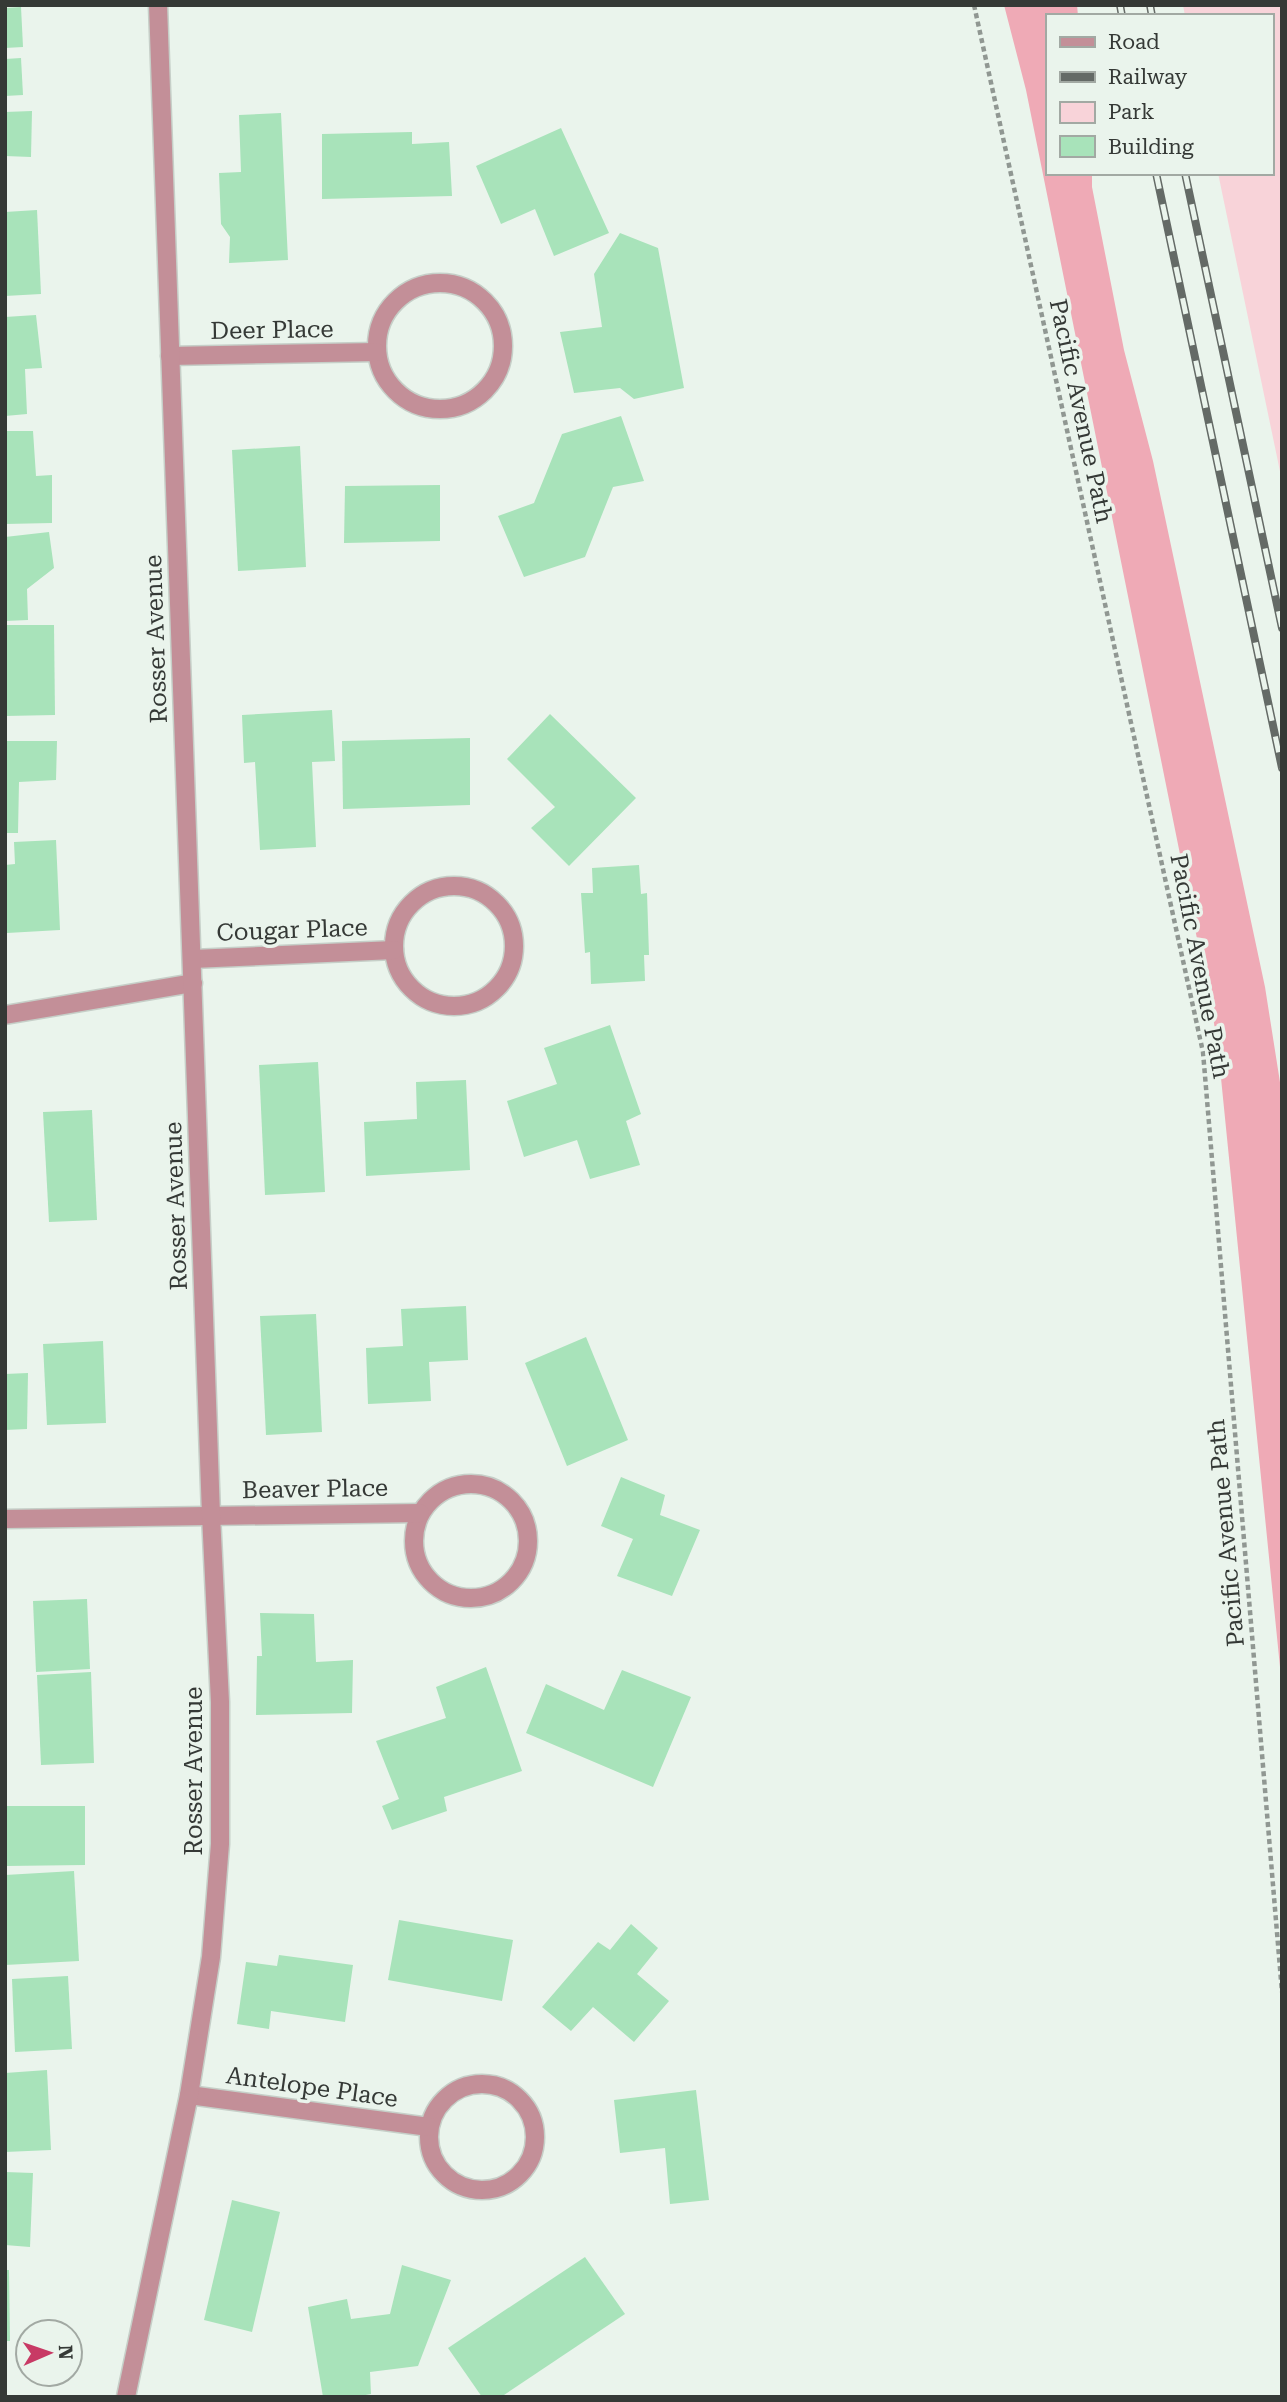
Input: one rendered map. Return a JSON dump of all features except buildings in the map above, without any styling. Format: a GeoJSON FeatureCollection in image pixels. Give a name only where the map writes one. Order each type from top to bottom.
{"type":"FeatureCollection","features":[{"type":"Feature","properties":{"kind":"street","name":"Rosser Avenue"},"geometry":{"type":"LineString","coordinates":[[126,2397],[189,2095],[211,1957],[220,1844],[220,1702],[211,1515],[158,5]]}},
{"type":"Feature","properties":{"kind":"street"},"geometry":{"type":"LineString","coordinates":[[437,282],[458,285],[476,294],[491,308],[500,327],[503,348],[499,369],[488,388],[472,402],[452,409],[430,410],[410,404],[393,390],[382,372],[376,352],[377,331],[386,312],[408,292],[437,282]]}},
{"type":"Feature","properties":{"kind":"street","name":"Deer Place"},"geometry":{"type":"LineString","coordinates":[[170,356],[376,352]]}},
{"type":"Feature","properties":{"kind":"street","name":"Cougar Place"},"geometry":{"type":"LineString","coordinates":[[453,886],[473,889],[490,897],[497,904],[512,929],[515,948],[511,968],[502,985],[486,998],[466,1006],[446,1006],[427,1000],[410,988],[398,971],[394,950],[396,931],[404,913],[417,899],[434,889],[453,886]]}},
{"type":"Feature","properties":{"kind":"street","name":"Cougar Place"},"geometry":{"type":"LineString","coordinates":[[192,959],[394,950]]}},
{"type":"Feature","properties":{"kind":"street"},"geometry":{"type":"LineString","coordinates":[[5,1015],[193,983]]}},
{"type":"Feature","properties":{"kind":"street","name":"Beaver Place"},"geometry":{"type":"LineString","coordinates":[[456,1485],[484,1485],[502,1492],[516,1504],[525,1521],[528,1539],[526,1558],[517,1575],[503,1588],[486,1597],[467,1598],[448,1594],[432,1583],[420,1569],[414,1550],[414,1531],[420,1513],[431,1498],[456,1485]]}},
{"type":"Feature","properties":{"kind":"street","name":"Beaver Place"},"geometry":{"type":"LineString","coordinates":[[5,1519],[420,1513]]}},
{"type":"Feature","properties":{"kind":"street","name":"Antelope Place"},"geometry":{"type":"LineString","coordinates":[[483,2083],[501,2086],[517,2096],[529,2110],[535,2128],[535,2147],[529,2164],[519,2177],[505,2186],[488,2191],[472,2190],[456,2184],[443,2174],[434,2160],[429,2144],[429,2127],[436,2109],[449,2095],[464,2086],[483,2083]]}},
{"type":"Feature","properties":{"kind":"street","name":"Antelope Place"},"geometry":{"type":"LineString","coordinates":[[189,2095],[429,2127]]}},
{"type":"Feature","properties":{"kind":"path","name":"Pacific Avenue Path"},"geometry":{"type":"LineString","coordinates":[[974,5],[1203,1052],[1282,1992]]}},
{"type":"Feature","properties":{"kind":"green space"},"geometry":{"type":"Polygon","coordinates":[[[1183,5],[1282,5],[1282,481],[1218,175],[1273,175],[1273,14],[1185,14],[1183,5]]]}},
{"type":"Feature","properties":{"kind":"shaded area"},"geometry":{"type":"Polygon","coordinates":[[[1004,5],[1077,5],[1078,14],[1046,14],[1046,175],[1092,175],[1092,187],[1124,350],[1153,461],[1265,987],[1282,1095],[1282,1687],[1214,1023],[1026,90],[1004,5]]]}},
{"type":"Feature","properties":{"kind":"railway"},"geometry":{"type":"LineString","coordinates":[[1120,5],[1122,14]]}},
{"type":"Feature","properties":{"kind":"railway"},"geometry":{"type":"LineString","coordinates":[[1150,5],[1152,14]]}},
{"type":"Feature","properties":{"kind":"railway"},"geometry":{"type":"LineString","coordinates":[[1156,175],[1282,768]]}},
{"type":"Feature","properties":{"kind":"railway"},"geometry":{"type":"LineString","coordinates":[[1185,175],[1282,628]]}}]}
